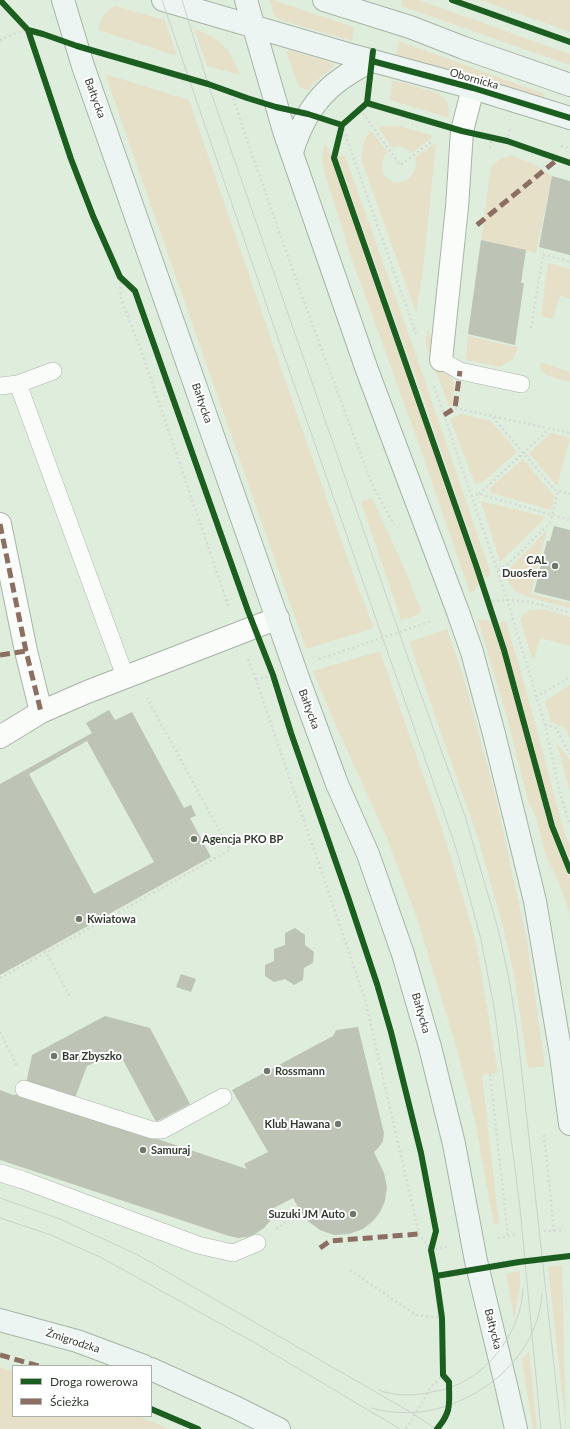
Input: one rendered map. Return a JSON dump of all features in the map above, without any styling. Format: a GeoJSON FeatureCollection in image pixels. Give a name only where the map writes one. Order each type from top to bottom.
{"type":"FeatureCollection","features":[{"type":"Feature","properties":{"kind":"main road","name":"Bałtycka"},"geometry":{"type":"LineString","coordinates":[[63,0],[83,66],[278,618],[294,668],[337,784],[368,854],[391,917],[414,988],[454,1144],[476,1261],[516,1429]]}},
{"type":"Feature","properties":{"kind":"main road","name":"Obornicka"},"geometry":{"type":"LineString","coordinates":[[163,0],[253,25],[372,61],[473,88],[570,118]]}},
{"type":"Feature","properties":{"kind":"main road"},"geometry":{"type":"LineString","coordinates":[[246,0],[279,115],[367,370],[472,652],[494,734],[535,901],[562,1055],[570,1124]]}},
{"type":"Feature","properties":{"kind":"main road"},"geometry":{"type":"LineString","coordinates":[[324,0],[410,27],[464,48],[570,85]]}},
{"type":"Feature","properties":{"kind":"main road"},"geometry":{"type":"LineString","coordinates":[[292,152],[297,133],[306,116],[318,100],[331,86],[344,76],[372,61]]}},
{"type":"Feature","properties":{"kind":"main road","name":"Żmigrodzka"},"geometry":{"type":"LineString","coordinates":[[0,1320],[77,1341],[141,1365]]}},
{"type":"Feature","properties":{"kind":"main road"},"geometry":{"type":"LineString","coordinates":[[152,1369],[235,1407],[279,1429]]}},
{"type":"Feature","properties":{"kind":"street"},"geometry":{"type":"LineString","coordinates":[[441,360],[458,207],[462,131],[473,88]]}},
{"type":"Feature","properties":{"kind":"street"},"geometry":{"type":"LineString","coordinates":[[0,524],[26,651],[41,712]]}},
{"type":"Feature","properties":{"kind":"street"},"geometry":{"type":"LineString","coordinates":[[0,737],[41,712],[125,676],[278,618]]}},
{"type":"Feature","properties":{"kind":"lane"},"geometry":{"type":"LineString","coordinates":[[441,360],[460,370],[521,384]]}},
{"type":"Feature","properties":{"kind":"lane"},"geometry":{"type":"LineString","coordinates":[[0,386],[18,384],[53,371]]}},
{"type":"Feature","properties":{"kind":"lane"},"geometry":{"type":"LineString","coordinates":[[18,384],[125,676]]}},
{"type":"Feature","properties":{"kind":"lane"},"geometry":{"type":"LineString","coordinates":[[24,1089],[152,1130],[162,1130],[223,1097]]}},
{"type":"Feature","properties":{"kind":"lane"},"geometry":{"type":"LineString","coordinates":[[0,1173],[23,1180],[198,1245],[233,1253],[256,1243]]}},
{"type":"Feature","properties":{"kind":"path"},"geometry":{"type":"LineString","coordinates":[[0,40],[28,30]]}},
{"type":"Feature","properties":{"kind":"path"},"geometry":{"type":"LineString","coordinates":[[232,94],[295,277],[371,482],[396,528]]}},
{"type":"Feature","properties":{"kind":"path"},"geometry":{"type":"LineString","coordinates":[[360,109],[400,165],[437,138]]}},
{"type":"Feature","properties":{"kind":"path"},"geometry":{"type":"LineString","coordinates":[[339,138],[342,125]]}},
{"type":"Feature","properties":{"kind":"path"},"geometry":{"type":"LineString","coordinates":[[342,125],[418,341]]}},
{"type":"Feature","properties":{"kind":"path"},"geometry":{"type":"LineString","coordinates":[[507,141],[510,130],[518,132]]}},
{"type":"Feature","properties":{"kind":"path"},"geometry":{"type":"LineString","coordinates":[[555,144],[570,148]]}},
{"type":"Feature","properties":{"kind":"path"},"geometry":{"type":"LineString","coordinates":[[531,328],[543,254],[570,262]]}},
{"type":"Feature","properties":{"kind":"path"},"geometry":{"type":"LineString","coordinates":[[120,277],[126,282]]}},
{"type":"Feature","properties":{"kind":"path"},"geometry":{"type":"LineString","coordinates":[[120,277],[121,298],[230,612]]}},
{"type":"Feature","properties":{"kind":"path"},"geometry":{"type":"LineString","coordinates":[[434,385],[471,496],[498,570],[545,725],[560,793],[570,825]]}},
{"type":"Feature","properties":{"kind":"path"},"geometry":{"type":"LineString","coordinates":[[455,408],[570,433]]}},
{"type":"Feature","properties":{"kind":"path"},"geometry":{"type":"LineString","coordinates":[[493,416],[555,490],[570,494]]}},
{"type":"Feature","properties":{"kind":"path"},"geometry":{"type":"LineString","coordinates":[[471,496],[479,494],[548,429]]}},
{"type":"Feature","properties":{"kind":"path"},"geometry":{"type":"LineString","coordinates":[[498,570],[508,564],[550,523],[558,491]]}},
{"type":"Feature","properties":{"kind":"path"},"geometry":{"type":"LineString","coordinates":[[479,494],[570,520]]}},
{"type":"Feature","properties":{"kind":"path"},"geometry":{"type":"LineString","coordinates":[[486,595],[490,609]]}},
{"type":"Feature","properties":{"kind":"path"},"geometry":{"type":"LineString","coordinates":[[492,601],[506,599],[523,600],[570,613]]}},
{"type":"Feature","properties":{"kind":"path"},"geometry":{"type":"LineString","coordinates":[[294,668],[458,612]]}},
{"type":"Feature","properties":{"kind":"path"},"geometry":{"type":"LineString","coordinates":[[245,652],[360,981],[419,1234],[432,1247],[450,1247]]}},
{"type":"Feature","properties":{"kind":"path"},"geometry":{"type":"LineString","coordinates":[[270,668],[275,682]]}},
{"type":"Feature","properties":{"kind":"path"},"geometry":{"type":"LineString","coordinates":[[256,680],[273,675]]}},
{"type":"Feature","properties":{"kind":"path"},"geometry":{"type":"LineString","coordinates":[[536,698],[570,676]]}},
{"type":"Feature","properties":{"kind":"path"},"geometry":{"type":"LineString","coordinates":[[0,978],[85,929],[230,850],[146,696]]}},
{"type":"Feature","properties":{"kind":"path"},"geometry":{"type":"LineString","coordinates":[[545,725],[556,728],[570,754]]}},
{"type":"Feature","properties":{"kind":"path"},"geometry":{"type":"LineString","coordinates":[[45,952],[71,999]]}},
{"type":"Feature","properties":{"kind":"path"},"geometry":{"type":"LineString","coordinates":[[0,1032],[16,1064],[14,1071]]}},
{"type":"Feature","properties":{"kind":"path"},"geometry":{"type":"LineString","coordinates":[[490,1074],[508,1236]]}},
{"type":"Feature","properties":{"kind":"path"},"geometry":{"type":"LineString","coordinates":[[544,1130],[554,1230]]}},
{"type":"Feature","properties":{"kind":"path"},"geometry":{"type":"LineString","coordinates":[[544,1231],[564,1230]]}},
{"type":"Feature","properties":{"kind":"path"},"geometry":{"type":"LineString","coordinates":[[497,1239],[516,1235]]}},
{"type":"Feature","properties":{"kind":"path"},"geometry":{"type":"LineString","coordinates":[[350,1270],[416,1315],[442,1318]]}},
{"type":"Feature","properties":{"kind":"path"},"geometry":{"type":"LineString","coordinates":[[406,1429],[431,1387],[444,1377]]}},
{"type":"Feature","properties":{"kind":"shaded area"},"geometry":{"type":"Polygon","coordinates":[[[270,0],[354,27],[352,41],[280,20],[274,15],[270,0]]]}},
{"type":"Feature","properties":{"kind":"shaded area"},"geometry":{"type":"Polygon","coordinates":[[[402,0],[419,0],[570,54],[570,65],[401,6],[402,0]]]}},
{"type":"Feature","properties":{"kind":"shaded area"},"geometry":{"type":"Polygon","coordinates":[[[480,0],[570,0],[570,32],[480,0]]]}},
{"type":"Feature","properties":{"kind":"shaded area"},"geometry":{"type":"Polygon","coordinates":[[[115,6],[165,20],[177,56],[98,30],[100,22],[108,10],[115,6]]]}},
{"type":"Feature","properties":{"kind":"shaded area"},"geometry":{"type":"Polygon","coordinates":[[[194,29],[212,36],[224,46],[233,58],[240,75],[207,66],[194,29]]]}},
{"type":"Feature","properties":{"kind":"shaded area"},"geometry":{"type":"Polygon","coordinates":[[[399,41],[545,94],[544,98],[396,56],[399,41]]]}},
{"type":"Feature","properties":{"kind":"shaded area"},"geometry":{"type":"Polygon","coordinates":[[[289,50],[333,63],[334,66],[312,85],[309,90],[301,88],[298,85],[286,52],[289,50]]]}},
{"type":"Feature","properties":{"kind":"shaded area"},"geometry":{"type":"Polygon","coordinates":[[[105,74],[189,100],[291,397],[355,579],[374,628],[306,649],[105,74]]]}},
{"type":"Feature","properties":{"kind":"shaded area"},"geometry":{"type":"Polygon","coordinates":[[[392,81],[438,94],[446,100],[449,118],[390,100],[392,81]]]}},
{"type":"Feature","properties":{"kind":"shaded area"},"geometry":{"type":"Polygon","coordinates":[[[399,126],[431,135],[433,137],[412,153],[403,147],[392,148],[378,127],[399,126]]]}},
{"type":"Feature","properties":{"kind":"shaded area"},"geometry":{"type":"Polygon","coordinates":[[[371,131],[387,152],[384,156],[382,169],[386,177],[395,182],[405,181],[409,178],[416,167],[415,157],[436,143],[423,270],[416,313],[362,162],[362,149],[364,141],[371,131]]]}},
{"type":"Feature","properties":{"kind":"shaded area"},"geometry":{"type":"Polygon","coordinates":[[[324,145],[327,146],[333,159],[480,583],[474,591],[470,593],[417,439],[351,257],[325,174],[322,159],[324,145]]]}},
{"type":"Feature","properties":{"kind":"shaded area"},"geometry":{"type":"Polygon","coordinates":[[[342,154],[345,156],[415,352],[491,574],[488,577],[485,578],[483,573],[338,158],[342,154]]]}},
{"type":"Feature","properties":{"kind":"shaded area"},"geometry":{"type":"Polygon","coordinates":[[[512,156],[532,163],[552,176],[536,253],[481,240],[491,167],[500,159],[512,156]]]}},
{"type":"Feature","properties":{"kind":"shaded area"},"geometry":{"type":"Polygon","coordinates":[[[548,263],[570,269],[570,299],[560,296],[553,319],[541,316],[548,263]]]}},
{"type":"Feature","properties":{"kind":"shaded area"},"geometry":{"type":"Polygon","coordinates":[[[428,329],[436,357],[454,382],[453,404],[449,406],[425,342],[428,329]]]}},
{"type":"Feature","properties":{"kind":"shaded area"},"geometry":{"type":"Polygon","coordinates":[[[468,336],[518,347],[513,359],[500,367],[466,360],[468,336]]]}},
{"type":"Feature","properties":{"kind":"shaded area"},"geometry":{"type":"Polygon","coordinates":[[[540,362],[570,372],[570,382],[546,374],[541,367],[540,362]]]}},
{"type":"Feature","properties":{"kind":"shaded area"},"geometry":{"type":"Polygon","coordinates":[[[461,414],[491,421],[517,452],[483,482],[475,484],[450,419],[461,414]]]}},
{"type":"Feature","properties":{"kind":"shaded area"},"geometry":{"type":"Polygon","coordinates":[[[551,433],[570,438],[557,486],[529,453],[551,433]]]}},
{"type":"Feature","properties":{"kind":"shaded area"},"geometry":{"type":"Polygon","coordinates":[[[523,459],[554,496],[551,510],[491,493],[490,488],[523,459]]]}},
{"type":"Feature","properties":{"kind":"shaded area"},"geometry":{"type":"Polygon","coordinates":[[[372,498],[402,563],[421,610],[418,615],[401,620],[361,502],[372,498]]]}},
{"type":"Feature","properties":{"kind":"shaded area"},"geometry":{"type":"Polygon","coordinates":[[[481,501],[546,517],[500,562],[481,501]]]}},
{"type":"Feature","properties":{"kind":"shaded area"},"geometry":{"type":"Polygon","coordinates":[[[547,530],[531,594],[570,603],[570,608],[521,594],[510,585],[507,579],[510,568],[547,530]]]}},
{"type":"Feature","properties":{"kind":"shaded area"},"geometry":{"type":"Polygon","coordinates":[[[543,609],[570,617],[570,646],[540,638],[535,657],[532,658],[520,619],[523,614],[530,610],[543,609]]]}},
{"type":"Feature","properties":{"kind":"shaded area"},"geometry":{"type":"Polygon","coordinates":[[[478,620],[492,622],[515,696],[546,816],[570,879],[570,914],[561,888],[545,853],[536,817],[528,801],[507,717],[478,620]]]}},
{"type":"Feature","properties":{"kind":"shaded area"},"geometry":{"type":"Polygon","coordinates":[[[502,621],[506,623],[519,664],[564,831],[570,845],[570,861],[550,807],[526,716],[499,624],[502,621]]]}},
{"type":"Feature","properties":{"kind":"shaded area"},"geometry":{"type":"Polygon","coordinates":[[[447,629],[463,675],[495,794],[527,941],[545,1066],[528,1068],[514,974],[503,927],[478,838],[409,642],[447,629]]]}},
{"type":"Feature","properties":{"kind":"shaded area"},"geometry":{"type":"Polygon","coordinates":[[[380,651],[441,826],[476,942],[498,1073],[482,1075],[499,1224],[494,1225],[474,1116],[456,1046],[417,918],[387,838],[313,671],[380,651]]]}},
{"type":"Feature","properties":{"kind":"shaded area"},"geometry":{"type":"Polygon","coordinates":[[[570,685],[570,738],[565,728],[551,722],[545,701],[570,685]]]}},
{"type":"Feature","properties":{"kind":"shaded area"},"geometry":{"type":"Polygon","coordinates":[[[557,744],[570,760],[570,792],[557,744]]]}},
{"type":"Feature","properties":{"kind":"shaded area"},"geometry":{"type":"Polygon","coordinates":[[[562,1265],[566,1429],[548,1267],[562,1265]]]}},
{"type":"Feature","properties":{"kind":"shaded area"},"geometry":{"type":"Polygon","coordinates":[[[520,1271],[520,1286],[514,1318],[506,1274],[520,1271]]]}},
{"type":"Feature","properties":{"kind":"shaded area"},"geometry":{"type":"Polygon","coordinates":[[[529,1351],[537,1429],[533,1429],[522,1360],[529,1351]]]}},
{"type":"Feature","properties":{"kind":"shaded area"},"geometry":{"type":"Polygon","coordinates":[[[0,1367],[12,1371],[12,1417],[140,1417],[170,1429],[0,1429],[0,1367]]]}},
{"type":"Feature","properties":{"kind":"building"},"geometry":{"type":"Polygon","coordinates":[[[552,176],[570,181],[570,255],[539,247],[552,176]]]}},
{"type":"Feature","properties":{"kind":"building"},"geometry":{"type":"Polygon","coordinates":[[[481,240],[526,250],[521,283],[524,283],[515,345],[468,334],[481,240]]]}},
{"type":"Feature","properties":{"kind":"building","name":"CAL Duosfera"},"geometry":{"type":"Polygon","coordinates":[[[554,526],[570,530],[570,601],[534,592],[547,541],[550,541],[554,526]]]}},
{"type":"Feature","properties":{"kind":"building"},"geometry":{"type":"Polygon","coordinates":[[[109,710],[115,720],[132,712],[184,808],[191,805],[196,816],[190,818],[211,857],[0,975],[0,784],[92,733],[86,723],[109,710]],[[87,741],[29,774],[94,894],[154,862],[87,741]]]}},
{"type":"Feature","properties":{"kind":"building"},"geometry":{"type":"Polygon","coordinates":[[[295,928],[305,935],[305,945],[314,952],[313,963],[304,968],[303,980],[294,985],[285,979],[274,982],[265,976],[265,965],[274,961],[274,949],[285,945],[285,933],[295,928]]]}},
{"type":"Feature","properties":{"kind":"building"},"geometry":{"type":"Polygon","coordinates":[[[181,974],[196,979],[191,992],[176,987],[181,974]]]}},
{"type":"Feature","properties":{"kind":"building"},"geometry":{"type":"Polygon","coordinates":[[[105,1016],[150,1028],[190,1104],[156,1122],[123,1060],[108,1057],[87,1066],[75,1098],[52,1089],[51,1092],[26,1084],[32,1055],[105,1016]]]}},
{"type":"Feature","properties":{"kind":"building"},"geometry":{"type":"Polygon","coordinates":[[[358,1027],[384,1133],[383,1141],[374,1152],[384,1173],[387,1187],[385,1201],[380,1212],[374,1220],[363,1229],[349,1234],[334,1235],[320,1230],[309,1222],[300,1211],[293,1198],[270,1210],[272,1214],[270,1221],[264,1228],[255,1234],[238,1238],[0,1160],[0,1090],[13,1095],[23,1094],[247,1169],[244,1164],[268,1152],[232,1090],[333,1036],[336,1030],[358,1027]]]}},
{"type":"Feature","properties":{"kind":"tram line"},"geometry":{"type":"LineString","coordinates":[[162,0],[281,347],[456,848],[481,939],[495,1013],[520,1208],[541,1429]]}},
{"type":"Feature","properties":{"kind":"tram line"},"geometry":{"type":"LineString","coordinates":[[182,0],[208,84],[415,678],[465,816],[498,929],[509,979],[517,1029],[561,1429]]}},
{"type":"Feature","properties":{"kind":"tram line"},"geometry":{"type":"LineString","coordinates":[[0,1198],[60,1219],[138,1255],[412,1413],[436,1429]]}},
{"type":"Feature","properties":{"kind":"tram line"},"geometry":{"type":"LineString","coordinates":[[0,1218],[51,1235],[102,1258],[257,1344],[400,1429]]}},
{"type":"Feature","properties":{"kind":"tram line"},"geometry":{"type":"LineString","coordinates":[[379,1390],[396,1394],[421,1394],[448,1388],[468,1379],[492,1359],[502,1347],[517,1319],[523,1289]]}},
{"type":"Feature","properties":{"kind":"tram line"},"geometry":{"type":"LineString","coordinates":[[372,1408],[384,1411],[420,1412],[442,1407],[464,1399],[484,1388],[502,1374],[517,1357],[530,1338],[538,1317],[542,1294]]}},
{"type":"Feature","properties":{"kind":"marked path"},"geometry":{"type":"LineString","coordinates":[[477,225],[558,159]]}},
{"type":"Feature","properties":{"kind":"marked path"},"geometry":{"type":"LineString","coordinates":[[444,415],[455,408],[460,371]]}},
{"type":"Feature","properties":{"kind":"marked path"},"geometry":{"type":"LineString","coordinates":[[0,524],[26,651],[41,712]]}},
{"type":"Feature","properties":{"kind":"marked path"},"geometry":{"type":"LineString","coordinates":[[0,655],[26,651]]}},
{"type":"Feature","properties":{"kind":"marked path"},"geometry":{"type":"LineString","coordinates":[[320,1248],[330,1241],[419,1234]]}},
{"type":"Feature","properties":{"kind":"marked path"},"geometry":{"type":"LineString","coordinates":[[0,1355],[35,1365]]}},
{"type":"Feature","properties":{"kind":"cycle path"},"geometry":{"type":"LineString","coordinates":[[0,0],[28,30],[71,159],[93,216],[120,277],[135,291],[248,611],[273,675],[291,733],[377,984],[391,1032],[421,1153],[436,1231],[431,1250],[442,1318],[443,1375],[449,1382],[449,1407],[442,1423],[437,1429]]}},
{"type":"Feature","properties":{"kind":"cycle path"},"geometry":{"type":"LineString","coordinates":[[452,0],[570,42]]}},
{"type":"Feature","properties":{"kind":"cycle path"},"geometry":{"type":"LineString","coordinates":[[28,30],[77,46],[208,84],[276,107],[308,114],[342,125],[367,103],[373,51]]}},
{"type":"Feature","properties":{"kind":"cycle path"},"geometry":{"type":"LineString","coordinates":[[372,61],[473,88],[570,118]]}},
{"type":"Feature","properties":{"kind":"cycle path"},"geometry":{"type":"LineString","coordinates":[[367,103],[462,131],[507,141],[570,163]]}},
{"type":"Feature","properties":{"kind":"cycle path"},"geometry":{"type":"LineString","coordinates":[[342,125],[334,158],[476,565],[504,650],[552,826],[570,871]]}},
{"type":"Feature","properties":{"kind":"cycle path"},"geometry":{"type":"LineString","coordinates":[[436,1276],[519,1262],[570,1256]]}},
{"type":"Feature","properties":{"kind":"cycle path"},"geometry":{"type":"LineString","coordinates":[[152,1409],[198,1429]]}},
{"type":"Feature","properties":{"kind":"place","name":"CAL Duosfera"},"geometry":{"type":"Point","coordinates":[555,566]}},
{"type":"Feature","properties":{"kind":"place","name":"Agencja PKO BP"},"geometry":{"type":"Point","coordinates":[194,839]}},
{"type":"Feature","properties":{"kind":"place","name":"Kwiatowa"},"geometry":{"type":"Point","coordinates":[79,919]}},
{"type":"Feature","properties":{"kind":"place","name":"Bar Zbyszko"},"geometry":{"type":"Point","coordinates":[54,1056]}},
{"type":"Feature","properties":{"kind":"place","name":"Rossmann"},"geometry":{"type":"Point","coordinates":[267,1071]}},
{"type":"Feature","properties":{"kind":"place","name":"Klub Hawana"},"geometry":{"type":"Point","coordinates":[338,1124]}},
{"type":"Feature","properties":{"kind":"place","name":"Samuraj"},"geometry":{"type":"Point","coordinates":[143,1150]}},
{"type":"Feature","properties":{"kind":"place","name":"Suzuki JM Auto"},"geometry":{"type":"Point","coordinates":[353,1214]}}]}
